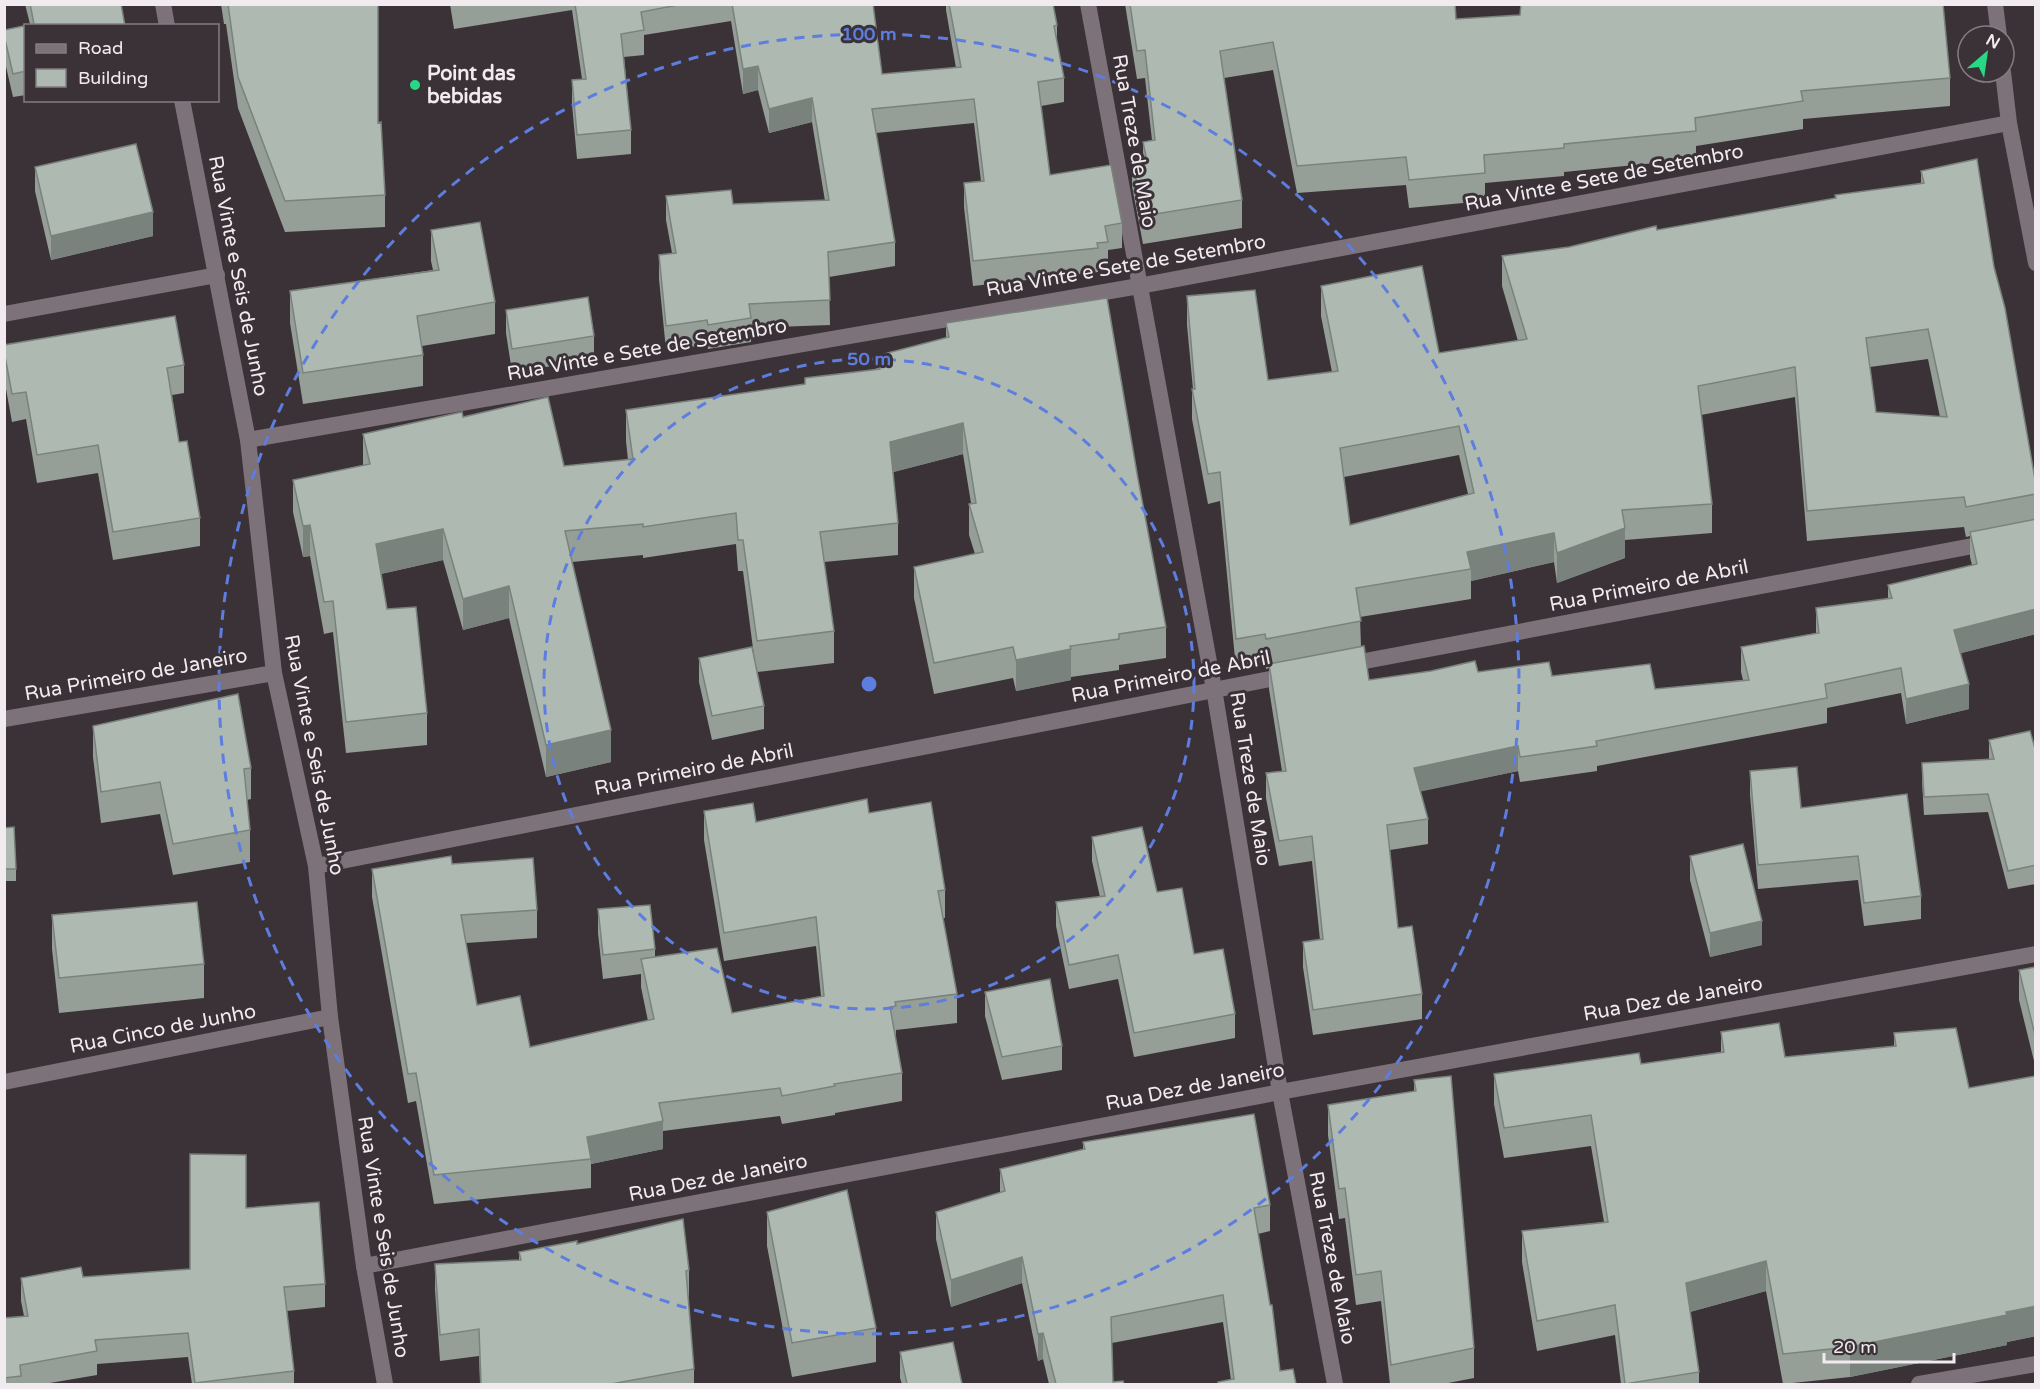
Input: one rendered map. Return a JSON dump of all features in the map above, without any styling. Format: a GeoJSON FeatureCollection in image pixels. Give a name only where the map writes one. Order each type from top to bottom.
{"type":"FeatureCollection","features":[{"type":"Feature","properties":{"kind":"street"},"geometry":{"type":"LineString","coordinates":[[163,4],[167,24]]}},
{"type":"Feature","properties":{"kind":"street","name":"Rua Treze de Maio"},"geometry":{"type":"LineString","coordinates":[[1088,4],[1214,689],[1280,1092],[1335,1384]]}},
{"type":"Feature","properties":{"kind":"street"},"geometry":{"type":"LineString","coordinates":[[1995,4],[1998,24]]}},
{"type":"Feature","properties":{"kind":"street"},"geometry":{"type":"LineString","coordinates":[[2005,84],[2036,263]]}},
{"type":"Feature","properties":{"kind":"street","name":"Rua Vinte e Seis de Junho"},"geometry":{"type":"LineString","coordinates":[[182,102],[248,440],[274,673],[316,866],[330,1017],[364,1266],[385,1384]]}},
{"type":"Feature","properties":{"kind":"street","name":"Rua Vinte e Sete de Setembro"},"geometry":{"type":"LineString","coordinates":[[248,440],[1139,286],[2010,123]]}},
{"type":"Feature","properties":{"kind":"street"},"geometry":{"type":"LineString","coordinates":[[4,314],[217,275]]}},
{"type":"Feature","properties":{"kind":"street","name":"Rua Primeiro de Abril"},"geometry":{"type":"LineString","coordinates":[[1331,667],[2036,534]]}},
{"type":"Feature","properties":{"kind":"street","name":"Rua Primeiro de Abril"},"geometry":{"type":"LineString","coordinates":[[316,866],[1308,672]]}},
{"type":"Feature","properties":{"kind":"street","name":"Rua Primeiro de Janeiro"},"geometry":{"type":"LineString","coordinates":[[4,719],[274,673]]}},
{"type":"Feature","properties":{"kind":"street","name":"Rua Dez de Janeiro"},"geometry":{"type":"LineString","coordinates":[[364,1266],[1280,1092],[2036,954]]}},
{"type":"Feature","properties":{"kind":"street","name":"Rua Cinco de Junho"},"geometry":{"type":"LineString","coordinates":[[4,1082],[330,1017]]}},
{"type":"Feature","properties":{"kind":"street"},"geometry":{"type":"LineString","coordinates":[[1919,1384],[2036,1364]]}},
{"type":"Feature","properties":{"kind":"building"},"geometry":{"type":"Polygon","coordinates":[[[30,4],[121,4],[125,24],[34,24],[30,4]]]}},
{"type":"Feature","properties":{"kind":"building"},"geometry":{"type":"Polygon","coordinates":[[[228,4],[378,4],[378,123],[381,122],[385,195],[285,201],[238,77],[228,4]]]}},
{"type":"Feature","properties":{"kind":"building"},"geometry":{"type":"Polygon","coordinates":[[[575,4],[683,4],[641,12],[644,30],[621,34],[631,130],[577,135],[572,80],[586,79],[575,4]]]}},
{"type":"Feature","properties":{"kind":"building"},"geometry":{"type":"Polygon","coordinates":[[[732,4],[873,4],[882,74],[961,67],[949,4],[1053,4],[1057,25],[1054,26],[1064,78],[1038,82],[1050,175],[1111,165],[1122,223],[1105,226],[1108,242],[1097,243],[1098,248],[973,261],[964,183],[984,181],[974,99],[872,109],[895,242],[828,252],[830,300],[749,304],[751,318],[708,325],[707,320],[666,326],[659,255],[676,253],[666,196],[731,190],[733,204],[829,200],[812,98],[769,109],[758,66],[743,69],[732,4]]]}},
{"type":"Feature","properties":{"kind":"building"},"geometry":{"type":"Polygon","coordinates":[[[1130,4],[1455,4],[1456,19],[1520,15],[1521,4],[1943,4],[1950,78],[1801,91],[1803,101],[1695,118],[1696,131],[1564,144],[1564,148],[1484,155],[1485,173],[1409,180],[1406,157],[1297,166],[1273,42],[1220,51],[1242,200],[1143,216],[1132,158],[1146,156],[1143,142],[1155,140],[1145,50],[1137,51],[1130,4]]]}},
{"type":"Feature","properties":{"kind":"building"},"geometry":{"type":"Polygon","coordinates":[[[24,26],[24,71],[13,74],[4,30],[24,26]]]}},
{"type":"Feature","properties":{"kind":"building"},"geometry":{"type":"Polygon","coordinates":[[[136,144],[153,212],[51,236],[35,167],[136,144]]]}},
{"type":"Feature","properties":{"kind":"building"},"geometry":{"type":"Polygon","coordinates":[[[1977,159],[1994,267],[2005,308],[2036,494],[1966,507],[1964,497],[1807,511],[1795,367],[1698,386],[1712,504],[1622,510],[1625,528],[1557,553],[1554,533],[1467,552],[1471,569],[1356,588],[1361,621],[1266,639],[1265,634],[1236,639],[1220,472],[1208,474],[1192,389],[1195,389],[1187,296],[1255,290],[1268,380],[1338,371],[1321,286],[1422,266],[1439,353],[1527,339],[1502,256],[1569,247],[1656,226],[1657,230],[1836,198],[1835,195],[1924,183],[1921,171],[1977,159]],[[1928,329],[1866,338],[1876,412],[1947,417],[1928,329]],[[1459,426],[1340,448],[1350,525],[1474,493],[1459,426]]]}},
{"type":"Feature","properties":{"kind":"building"},"geometry":{"type":"Polygon","coordinates":[[[480,222],[495,302],[417,316],[423,355],[303,373],[290,291],[439,270],[431,230],[480,222]]]}},
{"type":"Feature","properties":{"kind":"building"},"geometry":{"type":"Polygon","coordinates":[[[588,297],[594,336],[512,349],[506,310],[588,297]]]}},
{"type":"Feature","properties":{"kind":"building"},"geometry":{"type":"Polygon","coordinates":[[[1107,298],[1166,627],[1119,634],[1119,639],[1070,646],[1071,649],[1016,660],[1013,647],[934,663],[914,567],[983,552],[969,504],[976,503],[963,423],[890,442],[898,523],[820,532],[834,631],[757,641],[743,540],[738,540],[736,513],[643,527],[643,524],[565,531],[611,730],[546,745],[509,586],[463,599],[443,529],[376,544],[387,609],[416,607],[427,713],[346,722],[333,601],[324,602],[310,525],[303,526],[293,480],[370,464],[363,434],[462,412],[463,417],[548,397],[564,466],[633,459],[626,410],[805,384],[805,378],[880,369],[876,356],[949,337],[946,323],[1107,298]]]}},
{"type":"Feature","properties":{"kind":"building"},"geometry":{"type":"Polygon","coordinates":[[[175,316],[184,365],[167,368],[179,442],[187,441],[200,518],[113,532],[98,445],[37,455],[26,392],[12,394],[4,345],[175,316]]]}},
{"type":"Feature","properties":{"kind":"building"},"geometry":{"type":"Polygon","coordinates":[[[2036,519],[2036,609],[1954,630],[1969,684],[1906,699],[1901,668],[1825,684],[1827,698],[1596,741],[1597,746],[1520,757],[1518,746],[1414,768],[1428,819],[1387,825],[1398,928],[1412,926],[1422,994],[1313,1010],[1303,942],[1323,939],[1312,836],[1279,841],[1266,773],[1286,771],[1269,664],[1364,646],[1369,680],[1431,671],[1475,661],[1478,672],[1549,662],[1552,676],[1650,664],[1655,689],[1749,680],[1741,647],[1819,633],[1816,608],[1892,598],[1888,585],[1977,564],[1970,532],[2036,519]]]}},
{"type":"Feature","properties":{"kind":"building"},"geometry":{"type":"Polygon","coordinates":[[[752,647],[764,706],[712,716],[699,658],[752,647]]]}},
{"type":"Feature","properties":{"kind":"building"},"geometry":{"type":"Polygon","coordinates":[[[238,694],[251,768],[244,769],[250,830],[173,844],[160,782],[101,792],[93,726],[238,694]]]}},
{"type":"Feature","properties":{"kind":"building"},"geometry":{"type":"Polygon","coordinates":[[[2030,731],[2036,752],[2036,865],[2008,871],[1988,794],[1924,797],[1922,763],[1994,759],[1989,740],[2030,731]]]}},
{"type":"Feature","properties":{"kind":"building"},"geometry":{"type":"Polygon","coordinates":[[[1797,767],[1801,808],[1907,794],[1921,896],[1864,903],[1858,856],[1758,865],[1750,771],[1797,767]]]}},
{"type":"Feature","properties":{"kind":"building"},"geometry":{"type":"Polygon","coordinates":[[[867,799],[869,813],[931,802],[945,890],[938,891],[957,994],[895,1002],[896,1006],[890,1007],[902,1073],[834,1084],[835,1086],[782,1096],[780,1088],[659,1103],[663,1121],[587,1137],[591,1159],[434,1175],[416,1073],[408,1074],[372,869],[451,856],[452,864],[533,858],[537,910],[461,915],[477,1005],[520,996],[530,1047],[654,1019],[641,959],[717,948],[732,1013],[824,996],[816,917],[724,933],[704,811],[753,803],[756,822],[867,799]]]}},
{"type":"Feature","properties":{"kind":"building"},"geometry":{"type":"Polygon","coordinates":[[[14,827],[16,869],[4,869],[4,828],[14,827]]]}},
{"type":"Feature","properties":{"kind":"building"},"geometry":{"type":"Polygon","coordinates":[[[1142,827],[1157,892],[1182,888],[1194,954],[1223,949],[1235,1014],[1134,1033],[1118,955],[1069,965],[1056,902],[1105,896],[1092,837],[1142,827]]]}},
{"type":"Feature","properties":{"kind":"building"},"geometry":{"type":"Polygon","coordinates":[[[1743,844],[1762,921],[1710,933],[1690,856],[1743,844]]]}},
{"type":"Feature","properties":{"kind":"building"},"geometry":{"type":"Polygon","coordinates":[[[197,902],[204,964],[59,978],[52,915],[197,902]]]}},
{"type":"Feature","properties":{"kind":"building"},"geometry":{"type":"Polygon","coordinates":[[[650,905],[655,949],[603,955],[598,909],[650,905]]]}},
{"type":"Feature","properties":{"kind":"building"},"geometry":{"type":"Polygon","coordinates":[[[2036,967],[2036,1039],[2019,970],[2036,967]]]}},
{"type":"Feature","properties":{"kind":"building"},"geometry":{"type":"Polygon","coordinates":[[[1050,979],[1062,1046],[1002,1057],[985,992],[1050,979]]]}},
{"type":"Feature","properties":{"kind":"building"},"geometry":{"type":"Polygon","coordinates":[[[1779,1023],[1785,1057],[1896,1046],[1894,1033],[1956,1028],[1969,1088],[2036,1076],[2036,1306],[2006,1312],[2007,1315],[1850,1347],[1783,1354],[1766,1261],[1686,1283],[1699,1372],[1625,1384],[1615,1305],[1537,1321],[1522,1231],[1608,1222],[1591,1115],[1504,1128],[1494,1074],[1639,1053],[1641,1064],[1724,1052],[1721,1032],[1779,1023]]]}},
{"type":"Feature","properties":{"kind":"building"},"geometry":{"type":"Polygon","coordinates":[[[1451,1076],[1474,1348],[1391,1365],[1381,1271],[1356,1275],[1345,1188],[1339,1189],[1328,1105],[1416,1091],[1414,1080],[1451,1076]]]}},
{"type":"Feature","properties":{"kind":"building"},"geometry":{"type":"Polygon","coordinates":[[[1254,1114],[1270,1205],[1254,1208],[1270,1305],[1272,1305],[1280,1371],[1293,1369],[1296,1384],[1219,1384],[1218,1382],[1234,1379],[1223,1295],[1111,1317],[1113,1382],[1123,1381],[1124,1384],[1056,1384],[1043,1333],[1038,1334],[1022,1257],[951,1280],[936,1212],[1005,1191],[1000,1169],[1085,1149],[1083,1142],[1254,1114]]]}},
{"type":"Feature","properties":{"kind":"building"},"geometry":{"type":"Polygon","coordinates":[[[190,1154],[246,1155],[246,1208],[319,1202],[325,1284],[284,1287],[294,1371],[195,1383],[188,1333],[95,1340],[97,1351],[20,1365],[21,1376],[4,1378],[4,1318],[28,1316],[21,1278],[81,1267],[83,1277],[190,1269],[190,1154]]]}},
{"type":"Feature","properties":{"kind":"building"},"geometry":{"type":"Polygon","coordinates":[[[847,1190],[876,1328],[792,1343],[767,1212],[847,1190]]]}},
{"type":"Feature","properties":{"kind":"building"},"geometry":{"type":"Polygon","coordinates":[[[683,1219],[689,1270],[686,1271],[694,1369],[611,1384],[481,1384],[479,1329],[440,1335],[435,1264],[521,1260],[519,1252],[577,1241],[577,1244],[683,1219]]]}},
{"type":"Feature","properties":{"kind":"building"},"geometry":{"type":"Polygon","coordinates":[[[953,1342],[962,1384],[907,1384],[900,1352],[953,1342]]]}},
{"type":"Feature","properties":{"kind":"place","name":"Point das bebidas"},"geometry":{"type":"Point","coordinates":[415,85]}}]}
